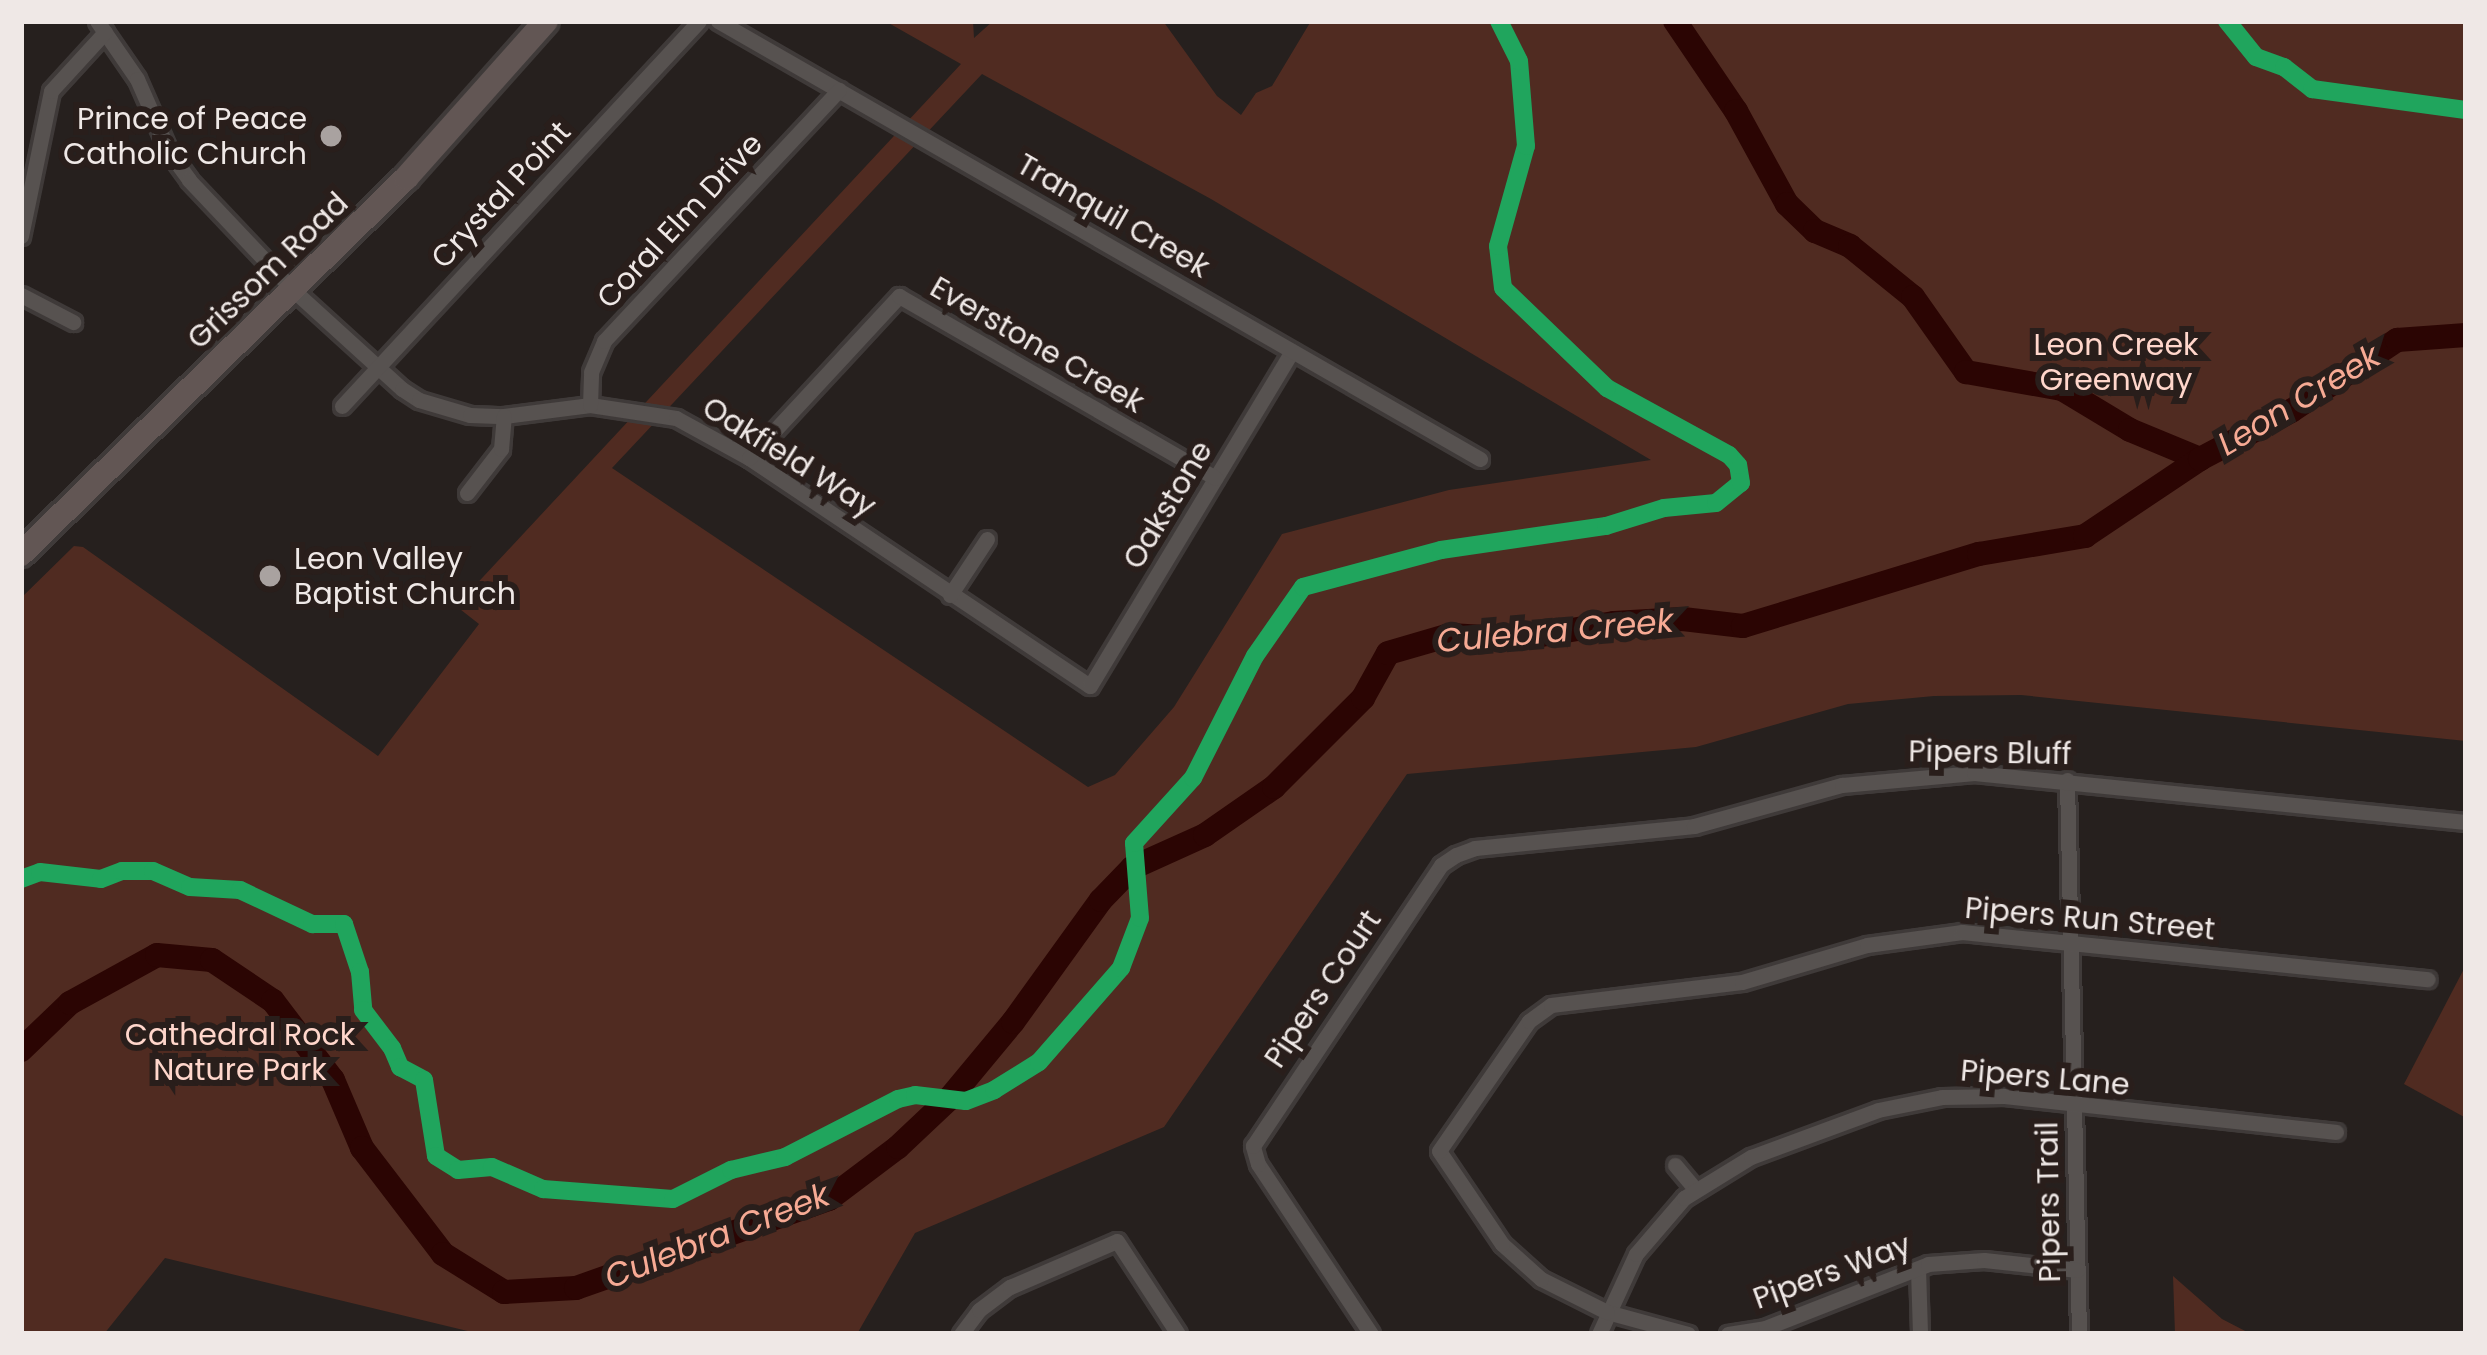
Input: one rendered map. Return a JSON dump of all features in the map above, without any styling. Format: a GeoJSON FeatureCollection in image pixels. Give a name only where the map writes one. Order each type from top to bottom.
{"type":"FeatureCollection","features":[{"type":"Feature","properties":{"kind":"main road","name":"Grissom Road"},"geometry":{"type":"LineString","coordinates":[[21,554],[406,178],[546,21]]}},
{"type":"Feature","properties":{"kind":"street","name":"Crystal Point"},"geometry":{"type":"LineString","coordinates":[[342,406],[699,21]]}},
{"type":"Feature","properties":{"kind":"street","name":"Tranquil Creek"},"geometry":{"type":"LineString","coordinates":[[718,21],[1480,459]]}},
{"type":"Feature","properties":{"kind":"street","name":"Oakfield Way"},"geometry":{"type":"LineString","coordinates":[[101,27],[137,79],[178,166],[292,289],[376,369],[419,400],[470,415],[504,416],[590,405],[676,418],[749,458],[1090,686]]}},
{"type":"Feature","properties":{"kind":"street"},"geometry":{"type":"LineString","coordinates":[[21,236],[51,91],[101,27]]}},
{"type":"Feature","properties":{"kind":"street","name":"Coral Elm Drive"},"geometry":{"type":"LineString","coordinates":[[590,405],[591,372],[604,341],[839,90]]}},
{"type":"Feature","properties":{"kind":"street"},"geometry":{"type":"LineString","coordinates":[[21,295],[73,322]]}},
{"type":"Feature","properties":{"kind":"street","name":"Everstone Creek"},"geometry":{"type":"LineString","coordinates":[[749,458],[899,296],[1215,478]]}},
{"type":"Feature","properties":{"kind":"street","name":"Oakstone"},"geometry":{"type":"LineString","coordinates":[[1090,686],[1292,351]]}},
{"type":"Feature","properties":{"kind":"street"},"geometry":{"type":"LineString","coordinates":[[466,494],[501,449],[504,416]]}},
{"type":"Feature","properties":{"kind":"street"},"geometry":{"type":"LineString","coordinates":[[950,595],[987,539]]}},
{"type":"Feature","properties":{"kind":"street","name":"Pipers Bluff"},"geometry":{"type":"LineString","coordinates":[[1449,860],[1475,848],[1694,826],[1842,785],[1974,773],[2466,822]]}},
{"type":"Feature","properties":{"kind":"street","name":"Pipers Trail"},"geometry":{"type":"LineString","coordinates":[[2067,780],[2079,1334]]}},
{"type":"Feature","properties":{"kind":"street","name":"Pipers Court"},"geometry":{"type":"LineString","coordinates":[[1371,1334],[1254,1154],[1256,1135],[1449,860]]}},
{"type":"Feature","properties":{"kind":"street","name":"Pipers Run Street"},"geometry":{"type":"LineString","coordinates":[[1607,1312],[1554,1287],[1518,1261],[1487,1226],[1439,1151],[1540,1012],[1568,1000],[1742,982],[1910,936],[1962,932],[2428,979]]}},
{"type":"Feature","properties":{"kind":"street","name":"Pipers Lane"},"geometry":{"type":"LineString","coordinates":[[1599,1334],[1650,1234],[1695,1189],[1751,1157],[1911,1102],[2005,1096],[2336,1132]]}},
{"type":"Feature","properties":{"kind":"street"},"geometry":{"type":"LineString","coordinates":[[1675,1165],[1695,1189]]}},
{"type":"Feature","properties":{"kind":"street"},"geometry":{"type":"LineString","coordinates":[[961,1334],[979,1310],[1010,1287],[1117,1241],[1178,1334]]}},
{"type":"Feature","properties":{"kind":"street","name":"Pipers Way"},"geometry":{"type":"LineString","coordinates":[[1728,1334],[1750,1333],[1948,1261],[2078,1270]]}},
{"type":"Feature","properties":{"kind":"street"},"geometry":{"type":"LineString","coordinates":[[1918,1269],[1920,1334]]}},
{"type":"Feature","properties":{"kind":"street"},"geometry":{"type":"LineString","coordinates":[[1607,1312],[1688,1334]]}},
{"type":"Feature","properties":{"kind":"green space"},"geometry":{"type":"Polygon","coordinates":[[[885,21],[973,21],[974,38],[993,21],[1163,21],[1217,96],[1241,115],[1256,93],[1272,86],[1311,21],[2466,21],[2466,741],[2021,695],[1934,696],[1848,704],[1696,747],[1407,774],[1164,1127],[915,1233],[857,1334],[480,1334],[165,1258],[104,1334],[21,1334],[21,598],[74,546],[83,547],[378,756],[479,624],[456,606],[961,64],[885,21]],[[982,74],[612,468],[1088,787],[1115,775],[1174,707],[1282,534],[1449,490],[1651,460],[1211,199],[982,74]]]}},
{"type":"Feature","properties":{"kind":"green space"},"geometry":{"type":"Polygon","coordinates":[[[2466,965],[2466,1118],[2404,1084],[2466,965]]]}},
{"type":"Feature","properties":{"kind":"green space"},"geometry":{"type":"Polygon","coordinates":[[[2173,1276],[2222,1319],[2251,1334],[2175,1334],[2173,1276]]]}},
{"type":"Feature","properties":{"kind":"waterway","name":"Leon Creek"},"geometry":{"type":"LineString","coordinates":[[1675,21],[1736,111],[1787,204],[1815,231],[1850,246],[1913,297],[1966,372],[2062,389],[2130,430],[2200,459]]}},
{"type":"Feature","properties":{"kind":"waterway","name":"Culebra Creek"},"geometry":{"type":"LineString","coordinates":[[21,1050],[70,1003],[157,955],[212,960],[273,1001],[333,1080],[362,1148],[443,1254],[504,1292],[576,1288],[829,1199],[898,1147],[949,1099],[1013,1022],[1101,900],[1132,868],[1205,835],[1274,787],[1363,698],[1388,653],[1450,635],[1517,639],[1614,623],[1683,619],[1743,626],[1979,554],[2085,536],[2200,459],[2291,411],[2397,340],[2466,335]]}},
{"type":"Feature","properties":{"kind":"cycle path"},"geometry":{"type":"LineString","coordinates":[[21,879],[40,872],[101,879],[122,871],[153,871],[190,887],[240,890],[312,924],[344,924],[360,972],[363,1010],[392,1048],[400,1067],[424,1080],[436,1156],[458,1170],[492,1167],[543,1189],[673,1199],[731,1170],[785,1157],[898,1099],[915,1095],[966,1101],[994,1090],[1039,1062],[1121,968],[1140,918],[1134,843],[1193,778],[1255,656],[1303,587],[1441,550],[1606,526],[1664,508],[1716,503],[1741,483],[1738,465],[1729,455],[1607,388],[1503,288],[1498,246],[1526,146],[1519,61],[1499,21]]}},
{"type":"Feature","properties":{"kind":"cycle path"},"geometry":{"type":"LineString","coordinates":[[2227,21],[2256,57],[2284,67],[2312,89],[2466,110]]}},
{"type":"Feature","properties":{"kind":"place","name":"Prince of Peace Catholic Church"},"geometry":{"type":"Point","coordinates":[331,136]}},
{"type":"Feature","properties":{"kind":"place","name":"Leon Valley Baptist Church"},"geometry":{"type":"Point","coordinates":[270,576]}},
{"type":"Feature","properties":{"kind":"park label","name":"Leon Creek Greenway"},"geometry":{"type":"Point","coordinates":[2116,362]}},
{"type":"Feature","properties":{"kind":"park label","name":"Cathedral Rock Nature Park"},"geometry":{"type":"Point","coordinates":[240,1052]}}]}
